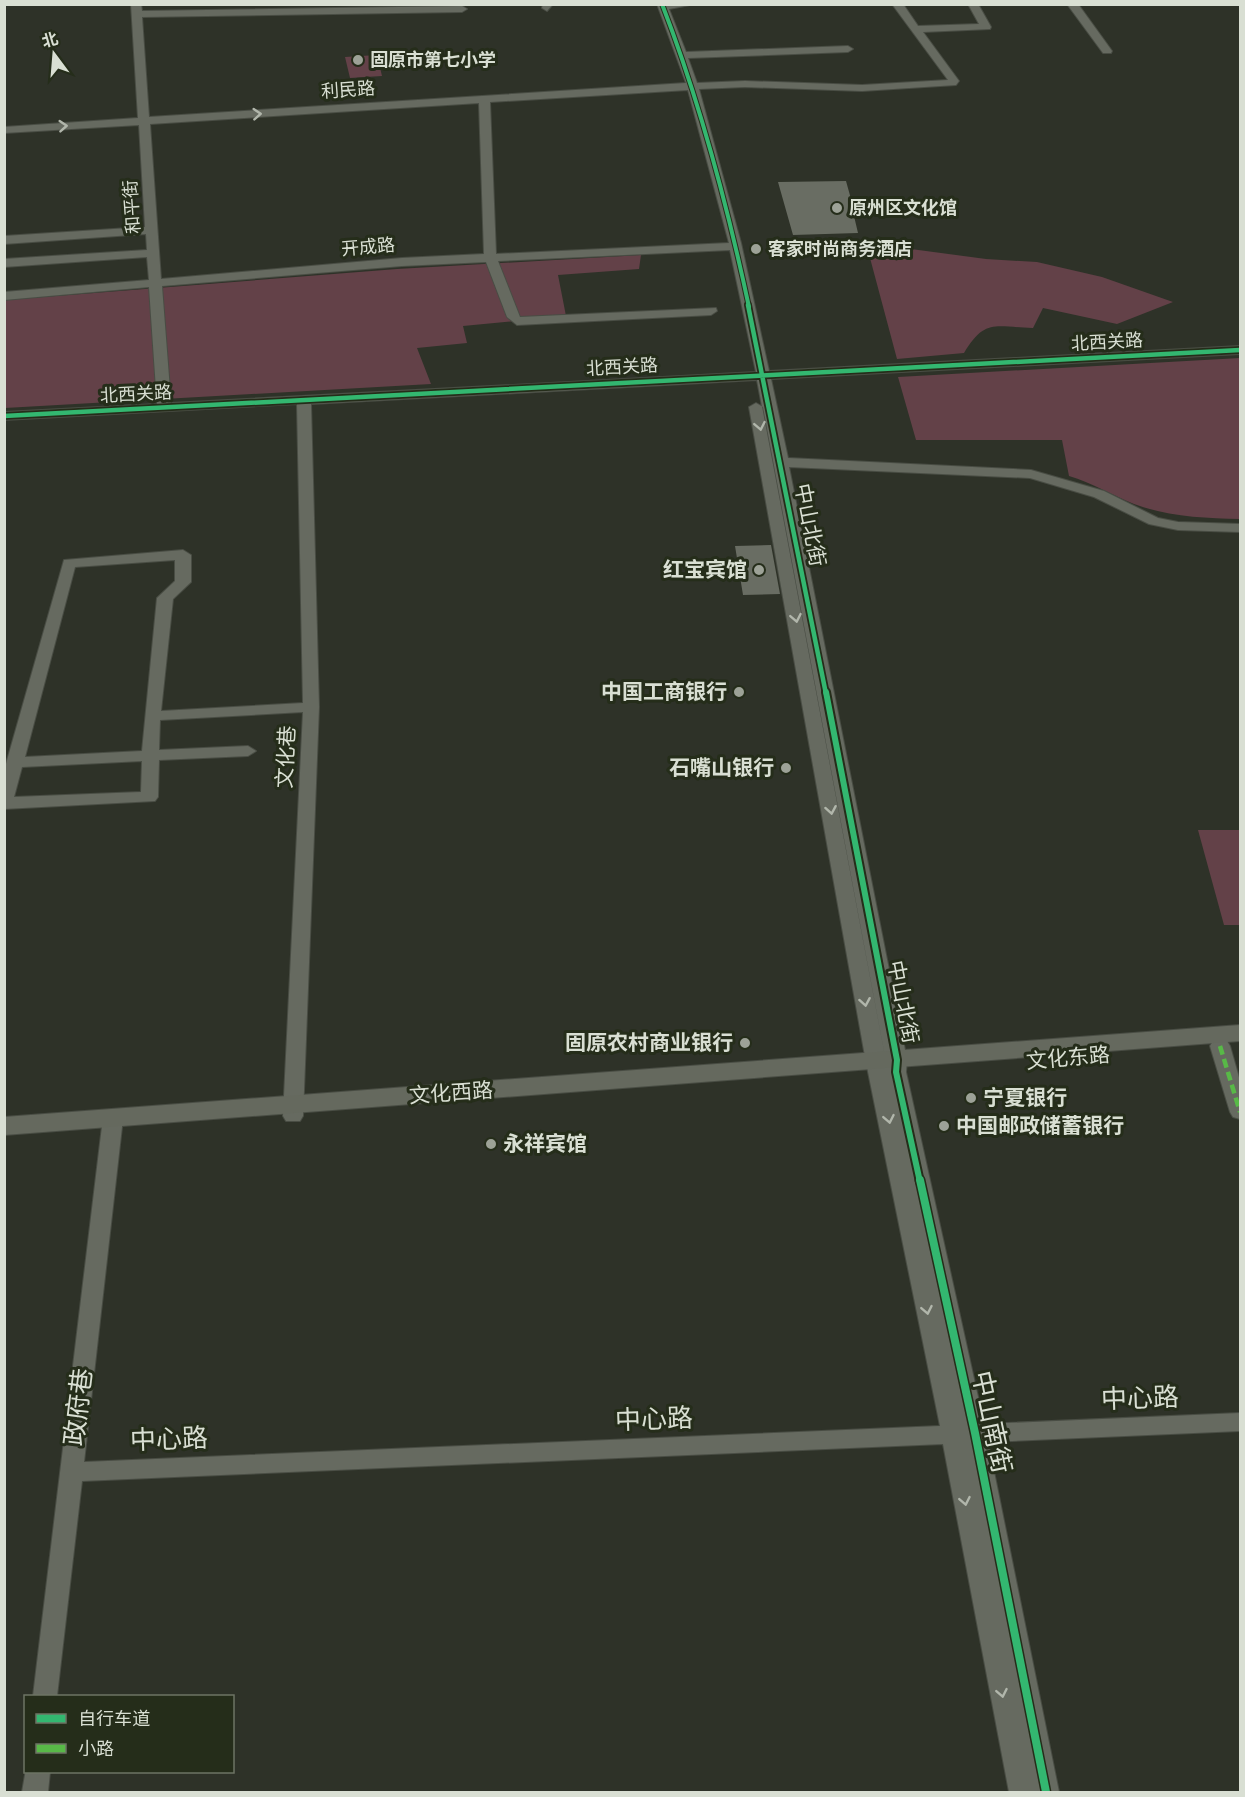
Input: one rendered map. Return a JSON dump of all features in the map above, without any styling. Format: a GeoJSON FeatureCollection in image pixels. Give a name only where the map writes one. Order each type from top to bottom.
{"type":"FeatureCollection","features":[{"type":"Feature","properties":{"kind":"main road","name":"文化东路"},"geometry":{"type":"LineString","coordinates":[[887,1067],[1240,1033]]}},
{"type":"Feature","properties":{"kind":"main road","name":"文化东路"},"geometry":{"type":"LineString","coordinates":[[887,1067],[1230,1045]]}},
{"type":"Feature","properties":{"kind":"main road","name":"文化西路"},"geometry":{"type":"LineString","coordinates":[[4,1137],[112,1124],[887,1067]]}},
{"type":"Feature","properties":{"kind":"main road","name":"文化西路"},"geometry":{"type":"LineString","coordinates":[[4,1126],[112,1124]]}},
{"type":"Feature","properties":{"kind":"street"},"geometry":{"type":"LineString","coordinates":[[659,5],[690,4]]}},
{"type":"Feature","properties":{"kind":"street"},"geometry":{"type":"LineString","coordinates":[[687,81],[862,88],[952,83],[954,81],[897,4]]}},
{"type":"Feature","properties":{"kind":"street"},"geometry":{"type":"LineString","coordinates":[[915,29],[986,27],[973,4]]}},
{"type":"Feature","properties":{"kind":"street"},"geometry":{"type":"LineString","coordinates":[[1071,4],[1107,51]]}},
{"type":"Feature","properties":{"kind":"street","name":"中山北街"},"geometry":{"type":"LineString","coordinates":[[659,5],[682,55],[730,246],[887,1067]]}},
{"type":"Feature","properties":{"kind":"street","name":"中山北街"},"geometry":{"type":"LineString","coordinates":[[659,5],[687,81]]}},
{"type":"Feature","properties":{"kind":"street"},"geometry":{"type":"LineString","coordinates":[[137,9],[462,9]]}},
{"type":"Feature","properties":{"kind":"street","name":"和平街"},"geometry":{"type":"LineString","coordinates":[[137,9],[164,407]]}},
{"type":"Feature","properties":{"kind":"street"},"geometry":{"type":"LineString","coordinates":[[682,55],[848,49]]}},
{"type":"Feature","properties":{"kind":"street","name":"利民路"},"geometry":{"type":"LineString","coordinates":[[303,106],[484,99],[687,81]]}},
{"type":"Feature","properties":{"kind":"street","name":"利民路"},"geometry":{"type":"LineString","coordinates":[[4,130],[144,116],[687,81]]}},
{"type":"Feature","properties":{"kind":"street"},"geometry":{"type":"LineString","coordinates":[[484,99],[490,257],[513,317],[517,321],[711,311]]}},
{"type":"Feature","properties":{"kind":"street","name":"利民路"},"geometry":{"type":"LineString","coordinates":[[4,119],[144,116]]}},
{"type":"Feature","properties":{"kind":"street"},"geometry":{"type":"LineString","coordinates":[[4,240],[152,230]]}},
{"type":"Feature","properties":{"kind":"street","name":"开成路"},"geometry":{"type":"LineString","coordinates":[[4,296],[490,257],[730,246]]}},
{"type":"Feature","properties":{"kind":"street"},"geometry":{"type":"LineString","coordinates":[[4,263],[153,253]]}},
{"type":"Feature","properties":{"kind":"street","name":"北西关路"},"geometry":{"type":"LineString","coordinates":[[4,416],[1240,350]]}},
{"type":"Feature","properties":{"kind":"street","name":"中山北街"},"geometry":{"type":"LineString","coordinates":[[756,376],[781,462],[887,1067]]}},
{"type":"Feature","properties":{"kind":"street","name":"文化巷"},"geometry":{"type":"LineString","coordinates":[[293,1110],[311,707],[304,400]]}},
{"type":"Feature","properties":{"kind":"street"},"geometry":{"type":"LineString","coordinates":[[781,462],[990,470],[1031,474],[1099,494],[1154,521],[1178,526],[1240,528]]}},
{"type":"Feature","properties":{"kind":"street"},"geometry":{"type":"LineString","coordinates":[[183,555],[183,582],[165,598],[152,717],[149,797],[5,803],[18,762],[69,563],[183,555]]}},
{"type":"Feature","properties":{"kind":"street"},"geometry":{"type":"LineString","coordinates":[[152,717],[311,707]]}},
{"type":"Feature","properties":{"kind":"street"},"geometry":{"type":"LineString","coordinates":[[18,762],[248,751]]}},
{"type":"Feature","properties":{"kind":"street"},"geometry":{"type":"LineString","coordinates":[[1230,1045],[1240,1112]]}},
{"type":"Feature","properties":{"kind":"street","name":"中山南街"},"geometry":{"type":"LineString","coordinates":[[887,1067],[964,1434],[1046,1792]]}},
{"type":"Feature","properties":{"kind":"street","name":"政府巷"},"geometry":{"type":"LineString","coordinates":[[45,1695],[112,1124]]}},
{"type":"Feature","properties":{"kind":"street","name":"中心路"},"geometry":{"type":"LineString","coordinates":[[70,1472],[1240,1422]]}},
{"type":"Feature","properties":{"kind":"street","name":"中山南街"},"geometry":{"type":"LineString","coordinates":[[964,1434],[1022,1792]]}},
{"type":"Feature","properties":{"kind":"street"},"geometry":{"type":"LineString","coordinates":[[34,1792],[37,1773]]}},
{"type":"Feature","properties":{"kind":"shaded area"},"geometry":{"type":"Polygon","coordinates":[[[377,55],[382,76],[350,78],[345,57],[377,55]]]}},
{"type":"Feature","properties":{"kind":"shaded area"},"geometry":{"type":"Polygon","coordinates":[[[866,243],[986,259],[1037,262],[1102,277],[1173,302],[1117,324],[1043,308],[1033,328],[1000,326],[985,329],[971,342],[964,353],[897,359],[866,243]]]}},
{"type":"Feature","properties":{"kind":"shaded area"},"geometry":{"type":"Polygon","coordinates":[[[641,255],[639,269],[558,275],[566,316],[463,326],[467,343],[417,348],[431,384],[5,408],[5,300],[397,269],[641,255]]]}},
{"type":"Feature","properties":{"kind":"shaded area"},"geometry":{"type":"Polygon","coordinates":[[[1240,358],[1240,519],[1160,512],[1134,504],[1069,476],[1062,440],[916,440],[898,377],[1240,358]]]}},
{"type":"Feature","properties":{"kind":"shaded area"},"geometry":{"type":"Polygon","coordinates":[[[1198,830],[1240,830],[1240,925],[1224,925],[1198,830]]]}},
{"type":"Feature","properties":{"kind":"building","name":"原州区文化馆"},"geometry":{"type":"Polygon","coordinates":[[[846,181],[851,199],[855,199],[860,216],[854,216],[858,233],[793,235],[778,182],[846,181]]]}},
{"type":"Feature","properties":{"kind":"building","name":"红宝宾馆"},"geometry":{"type":"Polygon","coordinates":[[[771,545],[780,594],[743,595],[735,546],[771,545]]]}},
{"type":"Feature","properties":{"kind":"marked path"},"geometry":{"type":"LineString","coordinates":[[1220,1046],[1240,1112]]}},
{"type":"Feature","properties":{"kind":"cycle path"},"geometry":{"type":"LineString","coordinates":[[662,4],[690,76],[735,243],[785,479],[897,1060],[896,1072],[975,1433],[1046,1792]]}},
{"type":"Feature","properties":{"kind":"cycle path"},"geometry":{"type":"LineString","coordinates":[[4,416],[1240,350]]}},
{"type":"Feature","properties":{"kind":"place","name":"固原市第七小学"},"geometry":{"type":"Point","coordinates":[358,60]}},
{"type":"Feature","properties":{"kind":"place","name":"原州区文化馆"},"geometry":{"type":"Point","coordinates":[837,208]}},
{"type":"Feature","properties":{"kind":"place","name":"客家时尚商务酒店"},"geometry":{"type":"Point","coordinates":[756,249]}},
{"type":"Feature","properties":{"kind":"place","name":"红宝宾馆"},"geometry":{"type":"Point","coordinates":[759,570]}},
{"type":"Feature","properties":{"kind":"place","name":"中国工商银行"},"geometry":{"type":"Point","coordinates":[739,692]}},
{"type":"Feature","properties":{"kind":"place","name":"石嘴山银行"},"geometry":{"type":"Point","coordinates":[786,768]}},
{"type":"Feature","properties":{"kind":"place","name":"固原农村商业银行"},"geometry":{"type":"Point","coordinates":[745,1043]}},
{"type":"Feature","properties":{"kind":"place","name":"宁夏银行"},"geometry":{"type":"Point","coordinates":[971,1098]}},
{"type":"Feature","properties":{"kind":"place","name":"中国邮政储蓄银行"},"geometry":{"type":"Point","coordinates":[944,1126]}},
{"type":"Feature","properties":{"kind":"place","name":"永祥宾馆"},"geometry":{"type":"Point","coordinates":[491,1144]}}]}
